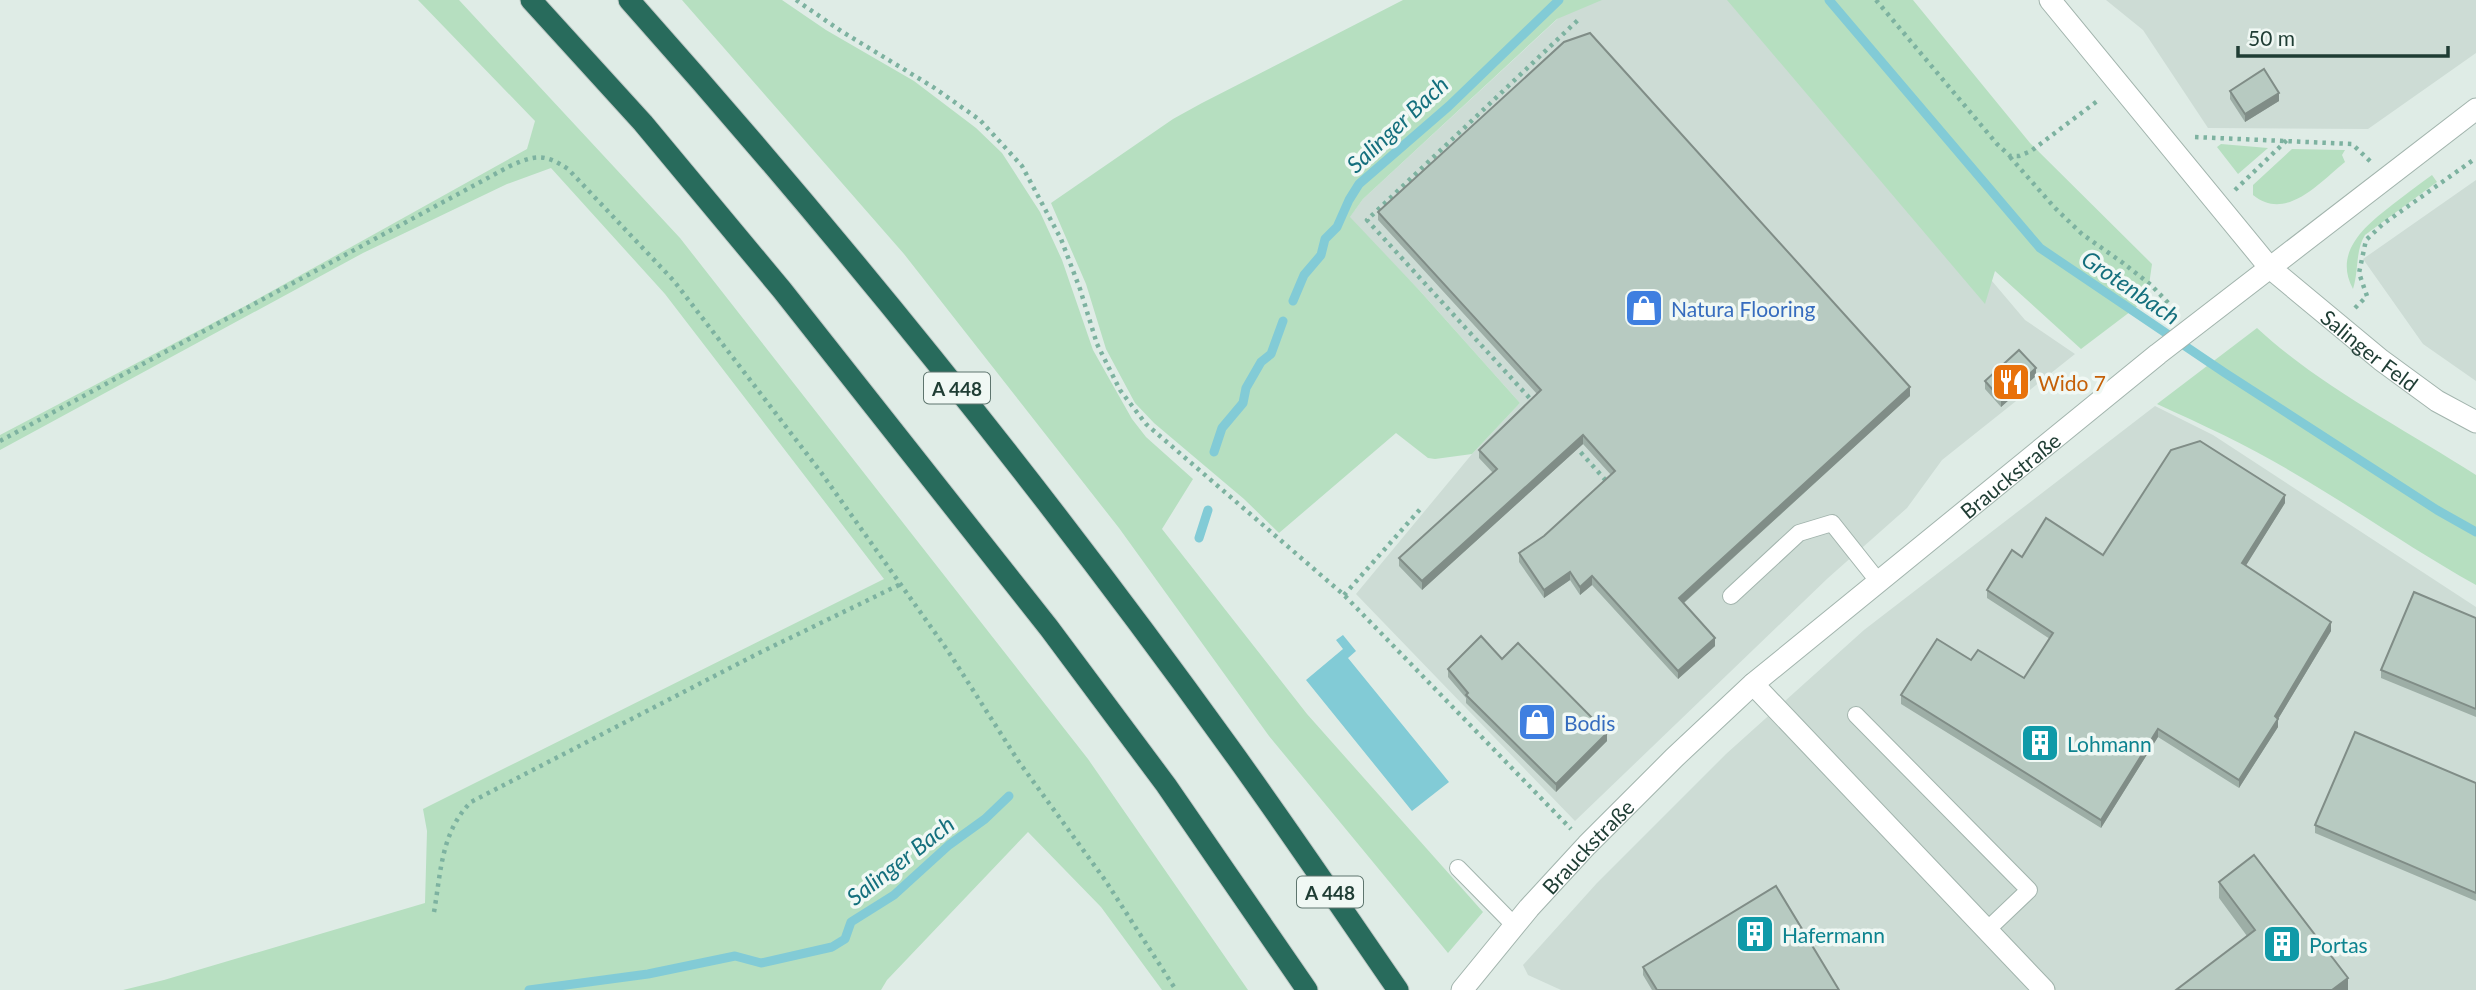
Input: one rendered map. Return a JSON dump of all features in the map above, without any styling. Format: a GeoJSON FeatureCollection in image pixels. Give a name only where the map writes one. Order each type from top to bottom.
{"type":"FeatureCollection","features":[{"type":"Feature","properties":{"kind":"highway"},"geometry":{"type":"LineString","coordinates":[[531,0],[643,123],[782,290],[1041,617],[1166,785],[1307,990]]}},
{"type":"Feature","properties":{"kind":"highway","name":"A 448"},"geometry":{"type":"LineString","coordinates":[[629,0],[843,246],[990,429],[1229,747],[1398,990]]}},
{"type":"Feature","properties":{"kind":"street"},"geometry":{"type":"LineString","coordinates":[[2050,0],[2270,268]]}},
{"type":"Feature","properties":{"kind":"street","name":"Brauckstraße"},"geometry":{"type":"LineString","coordinates":[[1462,990],[1587,845],[1753,684],[2158,354],[2476,108]]}},
{"type":"Feature","properties":{"kind":"street","name":"Salinger Feld"},"geometry":{"type":"LineString","coordinates":[[2270,268],[2336,325],[2437,401],[2476,422]]}},
{"type":"Feature","properties":{"kind":"street"},"geometry":{"type":"LineString","coordinates":[[1753,684],[2044,990]]}},
{"type":"Feature","properties":{"kind":"lane"},"geometry":{"type":"LineString","coordinates":[[1731,596],[1799,533],[1832,523],[1878,581]]}},
{"type":"Feature","properties":{"kind":"lane"},"geometry":{"type":"LineString","coordinates":[[1856,715],[2029,890],[1987,930]]}},
{"type":"Feature","properties":{"kind":"lane"},"geometry":{"type":"LineString","coordinates":[[1458,868],[1515,926]]}},
{"type":"Feature","properties":{"kind":"path"},"geometry":{"type":"LineString","coordinates":[[796,0],[841,31],[933,86],[980,120],[1021,166],[1048,214],[1080,289],[1097,344],[1120,390],[1146,424],[1344,595],[1587,845]]}},
{"type":"Feature","properties":{"kind":"path"},"geometry":{"type":"LineString","coordinates":[[1876,0],[1997,144],[2055,208],[2082,234],[2151,285],[2193,328]]}},
{"type":"Feature","properties":{"kind":"path"},"geometry":{"type":"LineString","coordinates":[[1543,412],[1367,220],[1578,20]]}},
{"type":"Feature","properties":{"kind":"path"},"geometry":{"type":"LineString","coordinates":[[2010,156],[2031,151],[2120,83]]}},
{"type":"Feature","properties":{"kind":"path"},"geometry":{"type":"LineString","coordinates":[[2167,142],[2203,136],[2351,144],[2387,177]]}},
{"type":"Feature","properties":{"kind":"path"},"geometry":{"type":"LineString","coordinates":[[2220,206],[2288,140]]}},
{"type":"Feature","properties":{"kind":"path"},"geometry":{"type":"LineString","coordinates":[[0,441],[510,166],[531,157],[552,159],[568,169],[674,281],[820,471],[948,651],[1019,762],[1105,880],[1176,990]]}},
{"type":"Feature","properties":{"kind":"path"},"geometry":{"type":"LineString","coordinates":[[2336,325],[2367,296],[2359,273],[2366,240],[2383,224],[2476,158]]}},
{"type":"Feature","properties":{"kind":"path"},"geometry":{"type":"LineString","coordinates":[[1570,442],[1616,492]]}},
{"type":"Feature","properties":{"kind":"path"},"geometry":{"type":"LineString","coordinates":[[1344,595],[1423,506]]}},
{"type":"Feature","properties":{"kind":"path"},"geometry":{"type":"LineString","coordinates":[[434,912],[445,843],[451,827],[471,802],[757,654],[901,584]]}},
{"type":"Feature","properties":{"kind":"shaded area"},"geometry":{"type":"Polygon","coordinates":[[[1578,0],[1754,0],[2025,320],[2075,354],[1942,460],[1907,508],[1828,578],[1575,821],[1356,594],[1472,454],[1520,403],[1420,291],[1349,218],[1363,199],[1578,0]]]}},
{"type":"Feature","properties":{"kind":"shaded area"},"geometry":{"type":"Polygon","coordinates":[[[2106,0],[2476,0],[2476,53],[2368,129],[2208,128],[2143,30],[2106,0]]]}},
{"type":"Feature","properties":{"kind":"shaded area"},"geometry":{"type":"Polygon","coordinates":[[[2476,180],[2476,381],[2423,344],[2363,259],[2476,180]]]}},
{"type":"Feature","properties":{"kind":"shaded area"},"geometry":{"type":"Polygon","coordinates":[[[2155,406],[2213,435],[2476,607],[2476,990],[1561,990],[1528,975],[1523,965],[1597,883],[1726,754],[1864,630],[2155,406]]]}},
{"type":"Feature","properties":{"kind":"green space"},"geometry":{"type":"Polygon","coordinates":[[[418,0],[459,0],[680,238],[1088,759],[1248,990],[1162,990],[1101,907],[1028,832],[887,980],[881,990],[123,990],[425,903],[427,831],[423,809],[884,579],[665,294],[551,168],[507,184],[363,253],[0,450],[0,435],[247,305],[527,149],[535,121],[418,0]]]}},
{"type":"Feature","properties":{"kind":"green space"},"geometry":{"type":"Polygon","coordinates":[[[682,0],[782,0],[826,30],[914,81],[976,128],[1002,153],[1040,212],[1062,260],[1093,350],[1132,419],[1146,437],[1193,479],[1162,529],[1307,714],[1483,912],[1448,953],[1269,736],[1119,528],[904,254],[682,0]]]}},
{"type":"Feature","properties":{"kind":"green space"},"geometry":{"type":"Polygon","coordinates":[[[1403,0],[1602,0],[1557,19],[1363,199],[1350,217],[1520,403],[1472,454],[1428,458],[1396,433],[1279,533],[1244,499],[1154,423],[1135,403],[1106,349],[1086,284],[1051,203],[1173,119],[1403,0]]]}},
{"type":"Feature","properties":{"kind":"green space"},"geometry":{"type":"Polygon","coordinates":[[[1727,0],[1913,0],[2030,143],[2152,264],[2147,299],[2081,349],[1995,271],[1985,304],[1727,0]]]}},
{"type":"Feature","properties":{"kind":"green space"},"geometry":{"type":"Polygon","coordinates":[[[2221,144],[2268,148],[2238,174],[2217,147],[2221,144]]]}},
{"type":"Feature","properties":{"kind":"green space"},"geometry":{"type":"Polygon","coordinates":[[[2292,149],[2345,150],[2342,155],[2345,162],[2313,189],[2290,202],[2265,202],[2253,195],[2253,185],[2292,149]]]}},
{"type":"Feature","properties":{"kind":"green space"},"geometry":{"type":"Polygon","coordinates":[[[2432,175],[2437,182],[2365,235],[2353,289],[2347,263],[2355,241],[2382,213],[2432,175]]]}},
{"type":"Feature","properties":{"kind":"green space"},"geometry":{"type":"Polygon","coordinates":[[[2257,328],[2335,388],[2476,475],[2476,585],[2276,462],[2157,404],[2257,328]]]}},
{"type":"Feature","properties":{"kind":"water"},"geometry":{"type":"Polygon","coordinates":[[[1343,635],[1356,651],[1348,658],[1449,782],[1412,811],[1306,680],[1343,649],[1336,640],[1343,635]]]}},
{"type":"Feature","properties":{"kind":"building","name":"Natura Flooring"},"geometry":{"type":"Polygon","coordinates":[[[1590,33],[1910,387],[1679,598],[1715,638],[1678,671],[1592,576],[1580,587],[1570,572],[1544,590],[1519,553],[1544,536],[1615,471],[1583,435],[1422,581],[1399,558],[1497,469],[1479,450],[1541,390],[1378,212],[1564,42],[1590,33]]]}},
{"type":"Feature","properties":{"kind":"building"},"geometry":{"type":"Polygon","coordinates":[[[2264,69],[2279,93],[2245,114],[2230,91],[2264,69]]]}},
{"type":"Feature","properties":{"kind":"building","name":"Wido 7"},"geometry":{"type":"Polygon","coordinates":[[[2019,350],[2036,368],[2001,399],[1985,381],[2019,350]]]}},
{"type":"Feature","properties":{"kind":"building"},"geometry":{"type":"Polygon","coordinates":[[[2200,441],[2285,495],[2242,563],[2331,622],[2275,716],[2278,719],[2239,780],[2158,729],[2101,820],[1901,695],[1937,639],[1971,660],[1978,650],[2024,678],[2053,633],[1987,590],[2012,550],[2022,557],[2046,518],[2103,555],[2171,450],[2200,441]]]}},
{"type":"Feature","properties":{"kind":"building"},"geometry":{"type":"Polygon","coordinates":[[[2414,592],[2476,618],[2476,709],[2381,670],[2414,592]]]}},
{"type":"Feature","properties":{"kind":"building","name":"Bodis"},"geometry":{"type":"Polygon","coordinates":[[[1481,636],[1502,659],[1518,643],[1607,733],[1556,784],[1466,695],[1468,693],[1448,669],[1481,636]]]}},
{"type":"Feature","properties":{"kind":"building"},"geometry":{"type":"Polygon","coordinates":[[[2355,732],[2476,783],[2476,893],[2315,825],[2355,732]]]}},
{"type":"Feature","properties":{"kind":"building"},"geometry":{"type":"Polygon","coordinates":[[[2254,855],[2348,978],[2332,990],[2176,990],[2255,930],[2219,882],[2254,855]]]}},
{"type":"Feature","properties":{"kind":"building","name":"Hafermann"},"geometry":{"type":"Polygon","coordinates":[[[1776,886],[1839,990],[1657,990],[1643,967],[1776,886]]]}},
{"type":"Feature","properties":{"kind":"waterway","name":"Salinger Bach"},"geometry":{"type":"LineString","coordinates":[[1293,301],[1304,275],[1321,255],[1325,239],[1337,227],[1359,184],[1449,106],[1559,0]]}},
{"type":"Feature","properties":{"kind":"waterway","name":"Grotenbach"},"geometry":{"type":"LineString","coordinates":[[1829,0],[2040,248],[2225,373],[2437,510],[2476,532]]}},
{"type":"Feature","properties":{"kind":"waterway","name":"Salinger Bach"},"geometry":{"type":"LineString","coordinates":[[1214,452],[1222,428],[1243,403],[1246,388],[1261,362],[1271,354],[1283,321]]}},
{"type":"Feature","properties":{"kind":"waterway","name":"Salinger Bach"},"geometry":{"type":"LineString","coordinates":[[1199,538],[1208,510]]}},
{"type":"Feature","properties":{"kind":"waterway","name":"Salinger Bach"},"geometry":{"type":"LineString","coordinates":[[529,990],[648,974],[735,956],[761,963],[832,947],[845,939],[851,922],[894,895],[1009,796]]}},
{"type":"Feature","properties":{"kind":"place","name":"Natura Flooring"},"geometry":{"type":"Point","coordinates":[1644,308]}},
{"type":"Feature","properties":{"kind":"place","name":"Wido 7"},"geometry":{"type":"Point","coordinates":[2011,382]}},
{"type":"Feature","properties":{"kind":"place","name":"Bodis"},"geometry":{"type":"Point","coordinates":[1537,722]}},
{"type":"Feature","properties":{"kind":"place","name":"Lohmann"},"geometry":{"type":"Point","coordinates":[2040,743]}},
{"type":"Feature","properties":{"kind":"place","name":"Hafermann"},"geometry":{"type":"Point","coordinates":[1755,934]}},
{"type":"Feature","properties":{"kind":"place","name":"Portas"},"geometry":{"type":"Point","coordinates":[2282,944]}}]}
